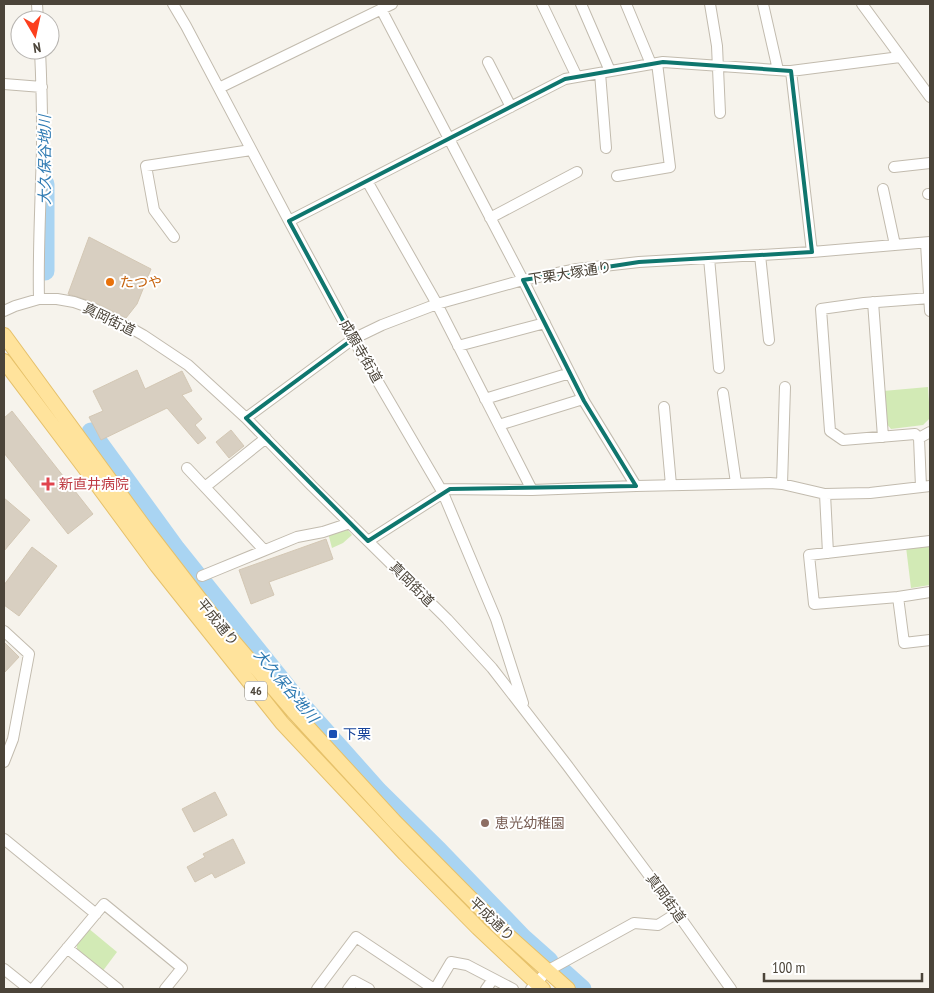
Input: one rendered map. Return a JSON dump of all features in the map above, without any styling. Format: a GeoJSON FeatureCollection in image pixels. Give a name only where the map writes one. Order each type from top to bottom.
{"type":"FeatureCollection","features":[{"type":"Feature","properties":{"kind":"main road","name":"平成通り"},"geometry":{"type":"LineString","coordinates":[[4,335],[145,528],[222,628],[293,711],[395,822],[503,931],[568,989]]}},
{"type":"Feature","properties":{"kind":"main road","name":"平成通り"},"geometry":{"type":"LineString","coordinates":[[4,362],[157,566],[282,723],[405,854],[537,987]]}},
{"type":"Feature","properties":{"kind":"street","name":"成願寺街道"},"geometry":{"type":"LineString","coordinates":[[173,4],[353,339],[442,491],[496,619],[525,709]]}},
{"type":"Feature","properties":{"kind":"street"},"geometry":{"type":"LineString","coordinates":[[218,88],[392,4]]}},
{"type":"Feature","properties":{"kind":"street"},"geometry":{"type":"LineString","coordinates":[[542,4],[576,77]]}},
{"type":"Feature","properties":{"kind":"street"},"geometry":{"type":"LineString","coordinates":[[581,4],[610,71]]}},
{"type":"Feature","properties":{"kind":"street"},"geometry":{"type":"LineString","coordinates":[[617,176],[670,167],[654,64],[626,4]]}},
{"type":"Feature","properties":{"kind":"street"},"geometry":{"type":"LineString","coordinates":[[710,4],[717,46],[720,113]]}},
{"type":"Feature","properties":{"kind":"street"},"geometry":{"type":"LineString","coordinates":[[763,4],[778,70]]}},
{"type":"Feature","properties":{"kind":"street"},"geometry":{"type":"LineString","coordinates":[[862,4],[930,97]]}},
{"type":"Feature","properties":{"kind":"street"},"geometry":{"type":"LineString","coordinates":[[381,9],[583,399],[636,486]]}},
{"type":"Feature","properties":{"kind":"street"},"geometry":{"type":"LineString","coordinates":[[289,221],[565,79],[663,62],[791,71],[900,57]]}},
{"type":"Feature","properties":{"kind":"street"},"geometry":{"type":"LineString","coordinates":[[40,299],[38,263],[41,178],[41,60]]}},
{"type":"Feature","properties":{"kind":"street"},"geometry":{"type":"LineString","coordinates":[[488,62],[511,107]]}},
{"type":"Feature","properties":{"kind":"street"},"geometry":{"type":"LineString","coordinates":[[791,71],[812,252]]}},
{"type":"Feature","properties":{"kind":"street"},"geometry":{"type":"LineString","coordinates":[[600,73],[606,148]]}},
{"type":"Feature","properties":{"kind":"street"},"geometry":{"type":"LineString","coordinates":[[4,84],[42,87]]}},
{"type":"Feature","properties":{"kind":"street"},"geometry":{"type":"LineString","coordinates":[[174,237],[154,210],[146,166],[251,150]]}},
{"type":"Feature","properties":{"kind":"street"},"geometry":{"type":"LineString","coordinates":[[894,167],[930,163]]}},
{"type":"Feature","properties":{"kind":"street"},"geometry":{"type":"LineString","coordinates":[[490,218],[577,172]]}},
{"type":"Feature","properties":{"kind":"street"},"geometry":{"type":"LineString","coordinates":[[367,181],[437,304],[532,490]]}},
{"type":"Feature","properties":{"kind":"street"},"geometry":{"type":"LineString","coordinates":[[883,189],[895,245]]}},
{"type":"Feature","properties":{"kind":"street"},"geometry":{"type":"LineString","coordinates":[[928,242],[930,311]]}},
{"type":"Feature","properties":{"kind":"street","name":"下栗大塚通り"},"geometry":{"type":"LineString","coordinates":[[246,418],[353,339],[382,325],[437,304],[523,280],[577,269],[639,262],[812,252],[928,242]]}},
{"type":"Feature","properties":{"kind":"street"},"geometry":{"type":"LineString","coordinates":[[760,255],[769,340]]}},
{"type":"Feature","properties":{"kind":"street"},"geometry":{"type":"LineString","coordinates":[[709,258],[719,368]]}},
{"type":"Feature","properties":{"kind":"street"},"geometry":{"type":"LineString","coordinates":[[368,541],[442,491],[770,483],[825,494],[870,493],[926,486],[919,438],[915,434],[843,440],[830,431],[821,309],[873,302],[930,298]]}},
{"type":"Feature","properties":{"kind":"street","name":"真岡街道"},"geometry":{"type":"LineString","coordinates":[[4,311],[20,304],[40,299],[74,302],[94,309],[120,322],[188,365],[246,418],[447,619],[492,668],[525,709],[677,913],[730,989]]}},
{"type":"Feature","properties":{"kind":"street"},"geometry":{"type":"LineString","coordinates":[[873,302],[883,437]]}},
{"type":"Feature","properties":{"kind":"street"},"geometry":{"type":"LineString","coordinates":[[458,346],[545,324]]}},
{"type":"Feature","properties":{"kind":"street"},"geometry":{"type":"LineString","coordinates":[[485,399],[570,373]]}},
{"type":"Feature","properties":{"kind":"street"},"geometry":{"type":"LineString","coordinates":[[782,484],[785,387]]}},
{"type":"Feature","properties":{"kind":"street"},"geometry":{"type":"LineString","coordinates":[[724,393],[736,483]]}},
{"type":"Feature","properties":{"kind":"street"},"geometry":{"type":"LineString","coordinates":[[499,425],[583,399]]}},
{"type":"Feature","properties":{"kind":"street"},"geometry":{"type":"LineString","coordinates":[[664,407],[671,485]]}},
{"type":"Feature","properties":{"kind":"street"},"geometry":{"type":"LineString","coordinates":[[919,438],[930,432]]}},
{"type":"Feature","properties":{"kind":"street"},"geometry":{"type":"LineString","coordinates":[[205,487],[266,438]]}},
{"type":"Feature","properties":{"kind":"street"},"geometry":{"type":"LineString","coordinates":[[187,468],[264,550]]}},
{"type":"Feature","properties":{"kind":"street"},"geometry":{"type":"LineString","coordinates":[[825,494],[828,553]]}},
{"type":"Feature","properties":{"kind":"street"},"geometry":{"type":"LineString","coordinates":[[202,576],[297,537],[323,532],[350,523]]}},
{"type":"Feature","properties":{"kind":"street"},"geometry":{"type":"LineString","coordinates":[[930,541],[809,555],[814,604],[898,597],[930,592]]}},
{"type":"Feature","properties":{"kind":"street"},"geometry":{"type":"LineString","coordinates":[[898,597],[904,643],[930,640]]}},
{"type":"Feature","properties":{"kind":"street"},"geometry":{"type":"LineString","coordinates":[[4,631],[29,654],[13,739],[4,762]]}},
{"type":"Feature","properties":{"kind":"street"},"geometry":{"type":"LineString","coordinates":[[4,839],[96,914]]}},
{"type":"Feature","properties":{"kind":"street"},"geometry":{"type":"LineString","coordinates":[[33,989],[104,904],[182,968],[165,989]]}},
{"type":"Feature","properties":{"kind":"street"},"geometry":{"type":"LineString","coordinates":[[537,987],[547,971],[634,923],[658,924],[677,913]]}},
{"type":"Feature","properties":{"kind":"street"},"geometry":{"type":"LineString","coordinates":[[317,989],[356,937],[435,989],[451,962],[467,965],[513,989]]}},
{"type":"Feature","properties":{"kind":"street"},"geometry":{"type":"LineString","coordinates":[[67,948],[118,989]]}},
{"type":"Feature","properties":{"kind":"street"},"geometry":{"type":"LineString","coordinates":[[4,969],[29,989]]}},
{"type":"Feature","properties":{"kind":"street"},"geometry":{"type":"LineString","coordinates":[[486,989],[493,979]]}},
{"type":"Feature","properties":{"kind":"street"},"geometry":{"type":"LineString","coordinates":[[348,989],[354,980],[368,989]]}},
{"type":"Feature","properties":{"kind":"highlighted area"},"geometry":{"type":"Polygon","coordinates":[[[663,62],[791,71],[812,252],[639,262],[523,280],[584,401],[636,486],[450,489],[368,541],[246,418],[353,339],[289,221],[565,79],[663,62]]]}},
{"type":"Feature","properties":{"kind":"green space"},"geometry":{"type":"Polygon","coordinates":[[[928,387],[930,418],[923,425],[891,429],[886,423],[883,391],[928,387]]]}},
{"type":"Feature","properties":{"kind":"green space"},"geometry":{"type":"Polygon","coordinates":[[[345,527],[352,535],[343,543],[332,548],[328,533],[345,527]]]}},
{"type":"Feature","properties":{"kind":"green space"},"geometry":{"type":"Polygon","coordinates":[[[930,546],[930,585],[911,588],[906,547],[930,546]]]}},
{"type":"Feature","properties":{"kind":"green space"},"geometry":{"type":"Polygon","coordinates":[[[88,928],[117,952],[102,972],[77,952],[77,943],[88,928]]]}},
{"type":"Feature","properties":{"kind":"building","name":"たつや"},"geometry":{"type":"Polygon","coordinates":[[[89,237],[151,269],[137,304],[126,318],[96,303],[68,294],[89,237]]]}},
{"type":"Feature","properties":{"kind":"building"},"geometry":{"type":"Polygon","coordinates":[[[137,370],[145,389],[182,371],[192,391],[182,395],[202,419],[195,425],[206,438],[198,444],[167,408],[101,440],[89,417],[103,411],[93,391],[137,370]]]}},
{"type":"Feature","properties":{"kind":"building","name":"新直井病院"},"geometry":{"type":"Polygon","coordinates":[[[12,411],[93,514],[68,534],[4,453],[4,418],[12,411]]]}},
{"type":"Feature","properties":{"kind":"building"},"geometry":{"type":"Polygon","coordinates":[[[231,430],[244,446],[229,458],[216,442],[231,430]]]}},
{"type":"Feature","properties":{"kind":"building"},"geometry":{"type":"Polygon","coordinates":[[[4,498],[30,520],[4,551],[4,498]]]}},
{"type":"Feature","properties":{"kind":"building"},"geometry":{"type":"Polygon","coordinates":[[[326,539],[333,559],[269,582],[274,595],[251,604],[239,570],[326,539]]]}},
{"type":"Feature","properties":{"kind":"building"},"geometry":{"type":"Polygon","coordinates":[[[32,547],[57,566],[19,616],[4,605],[4,585],[32,547]]]}},
{"type":"Feature","properties":{"kind":"building"},"geometry":{"type":"Polygon","coordinates":[[[4,642],[19,657],[4,673],[4,642]]]}},
{"type":"Feature","properties":{"kind":"building"},"geometry":{"type":"Polygon","coordinates":[[[215,792],[227,815],[194,832],[182,809],[215,792]]]}},
{"type":"Feature","properties":{"kind":"building"},"geometry":{"type":"Polygon","coordinates":[[[233,839],[245,863],[215,878],[212,873],[195,882],[187,867],[205,857],[203,854],[233,839]]]}},
{"type":"Feature","properties":{"kind":"waterway","name":"大久保谷地川"},"geometry":{"type":"LineString","coordinates":[[45,184],[45,271]]}},
{"type":"Feature","properties":{"kind":"waterway","name":"大久保谷地川"},"geometry":{"type":"LineString","coordinates":[[91,432],[176,549],[297,700],[378,791],[522,937],[549,961]]}},
{"type":"Feature","properties":{"kind":"waterway","name":"大久保谷地川"},"geometry":{"type":"LineString","coordinates":[[563,972],[582,989]]}},
{"type":"Feature","properties":{"kind":"place","name":"たつや"},"geometry":{"type":"Point","coordinates":[110,282]}},
{"type":"Feature","properties":{"kind":"place","name":"新直井病院"},"geometry":{"type":"Point","coordinates":[48,484]}},
{"type":"Feature","properties":{"kind":"place","name":"下栗"},"geometry":{"type":"Point","coordinates":[333,734]}},
{"type":"Feature","properties":{"kind":"place","name":"恵光幼稚園"},"geometry":{"type":"Point","coordinates":[485,823]}}]}
